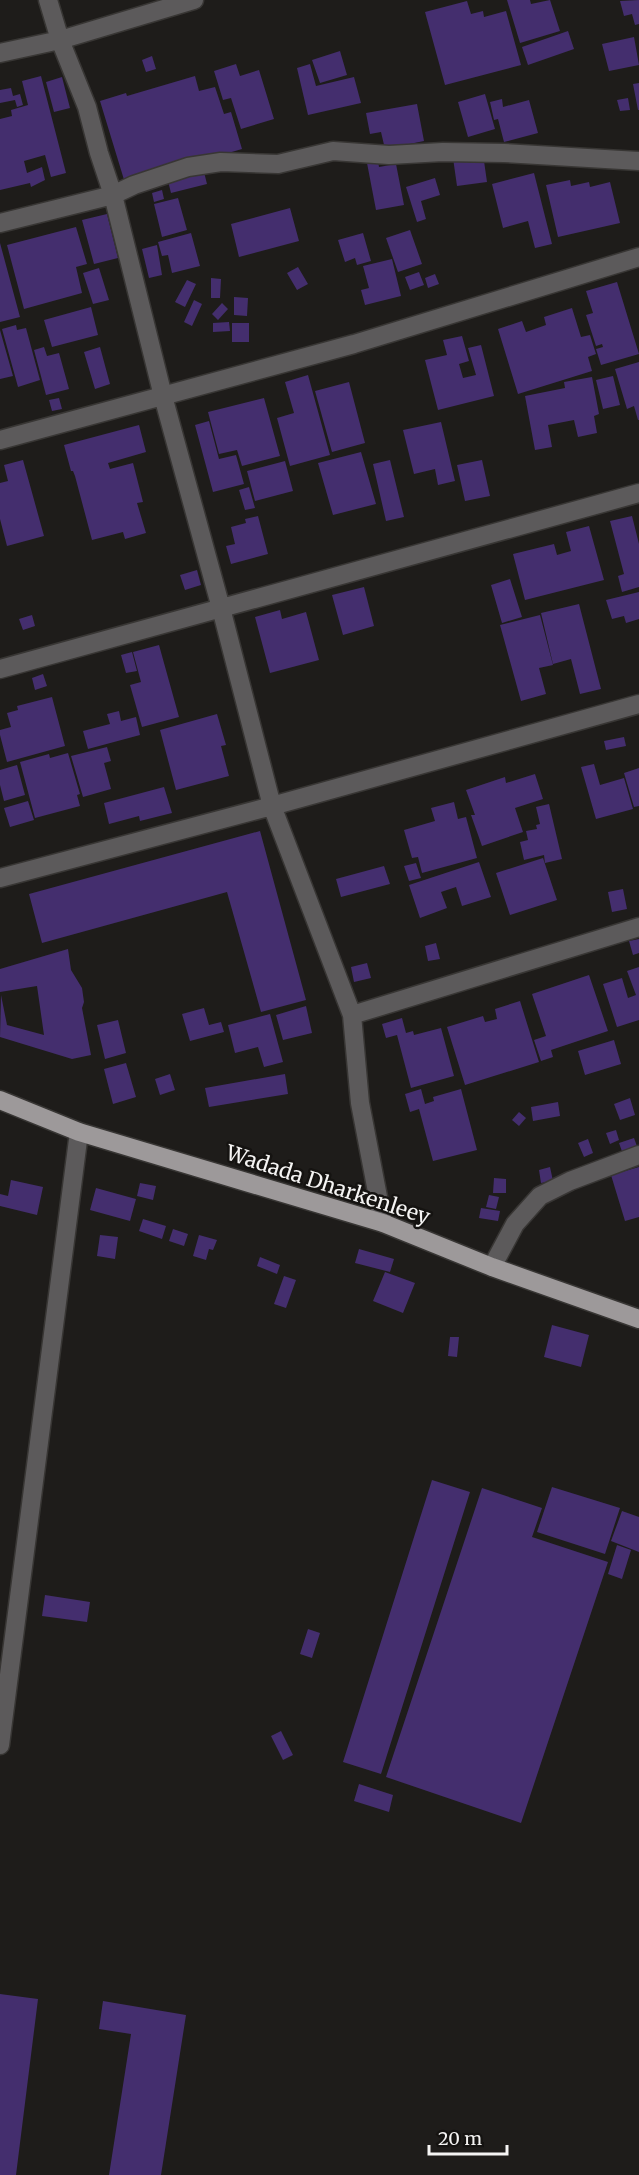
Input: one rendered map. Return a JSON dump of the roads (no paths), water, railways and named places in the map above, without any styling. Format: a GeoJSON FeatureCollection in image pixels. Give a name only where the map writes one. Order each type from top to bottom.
{"type":"FeatureCollection","features":[{"type":"Feature","properties":{"kind":"main road","name":"Wadada Dharkenleey"},"geometry":{"type":"LineString","coordinates":[[0,1100],[79,1132],[383,1223],[492,1267],[639,1319]]}},
{"type":"Feature","properties":{"kind":"street"},"geometry":{"type":"LineString","coordinates":[[48,0],[60,40],[87,107],[113,195],[163,396],[272,806],[352,1015],[360,1103],[383,1223]]}},
{"type":"Feature","properties":{"kind":"street"},"geometry":{"type":"LineString","coordinates":[[0,53],[60,40],[194,0]]}},
{"type":"Feature","properties":{"kind":"street"},"geometry":{"type":"LineString","coordinates":[[0,223],[113,195],[134,185],[188,167],[220,162],[278,164],[333,151],[388,155],[443,152],[504,153],[639,161]]}},
{"type":"Feature","properties":{"kind":"street"},"geometry":{"type":"LineString","coordinates":[[0,440],[354,344],[639,257]]}},
{"type":"Feature","properties":{"kind":"street"},"geometry":{"type":"LineString","coordinates":[[0,669],[639,493]]}},
{"type":"Feature","properties":{"kind":"street"},"geometry":{"type":"LineString","coordinates":[[0,878],[272,806],[639,704]]}},
{"type":"Feature","properties":{"kind":"street"},"geometry":{"type":"LineString","coordinates":[[352,1015],[639,927]]}},
{"type":"Feature","properties":{"kind":"street"},"geometry":{"type":"LineString","coordinates":[[0,1744],[79,1132]]}},
{"type":"Feature","properties":{"kind":"street"},"geometry":{"type":"LineString","coordinates":[[492,1267],[515,1224],[540,1196],[570,1181],[639,1155]]}}]}
